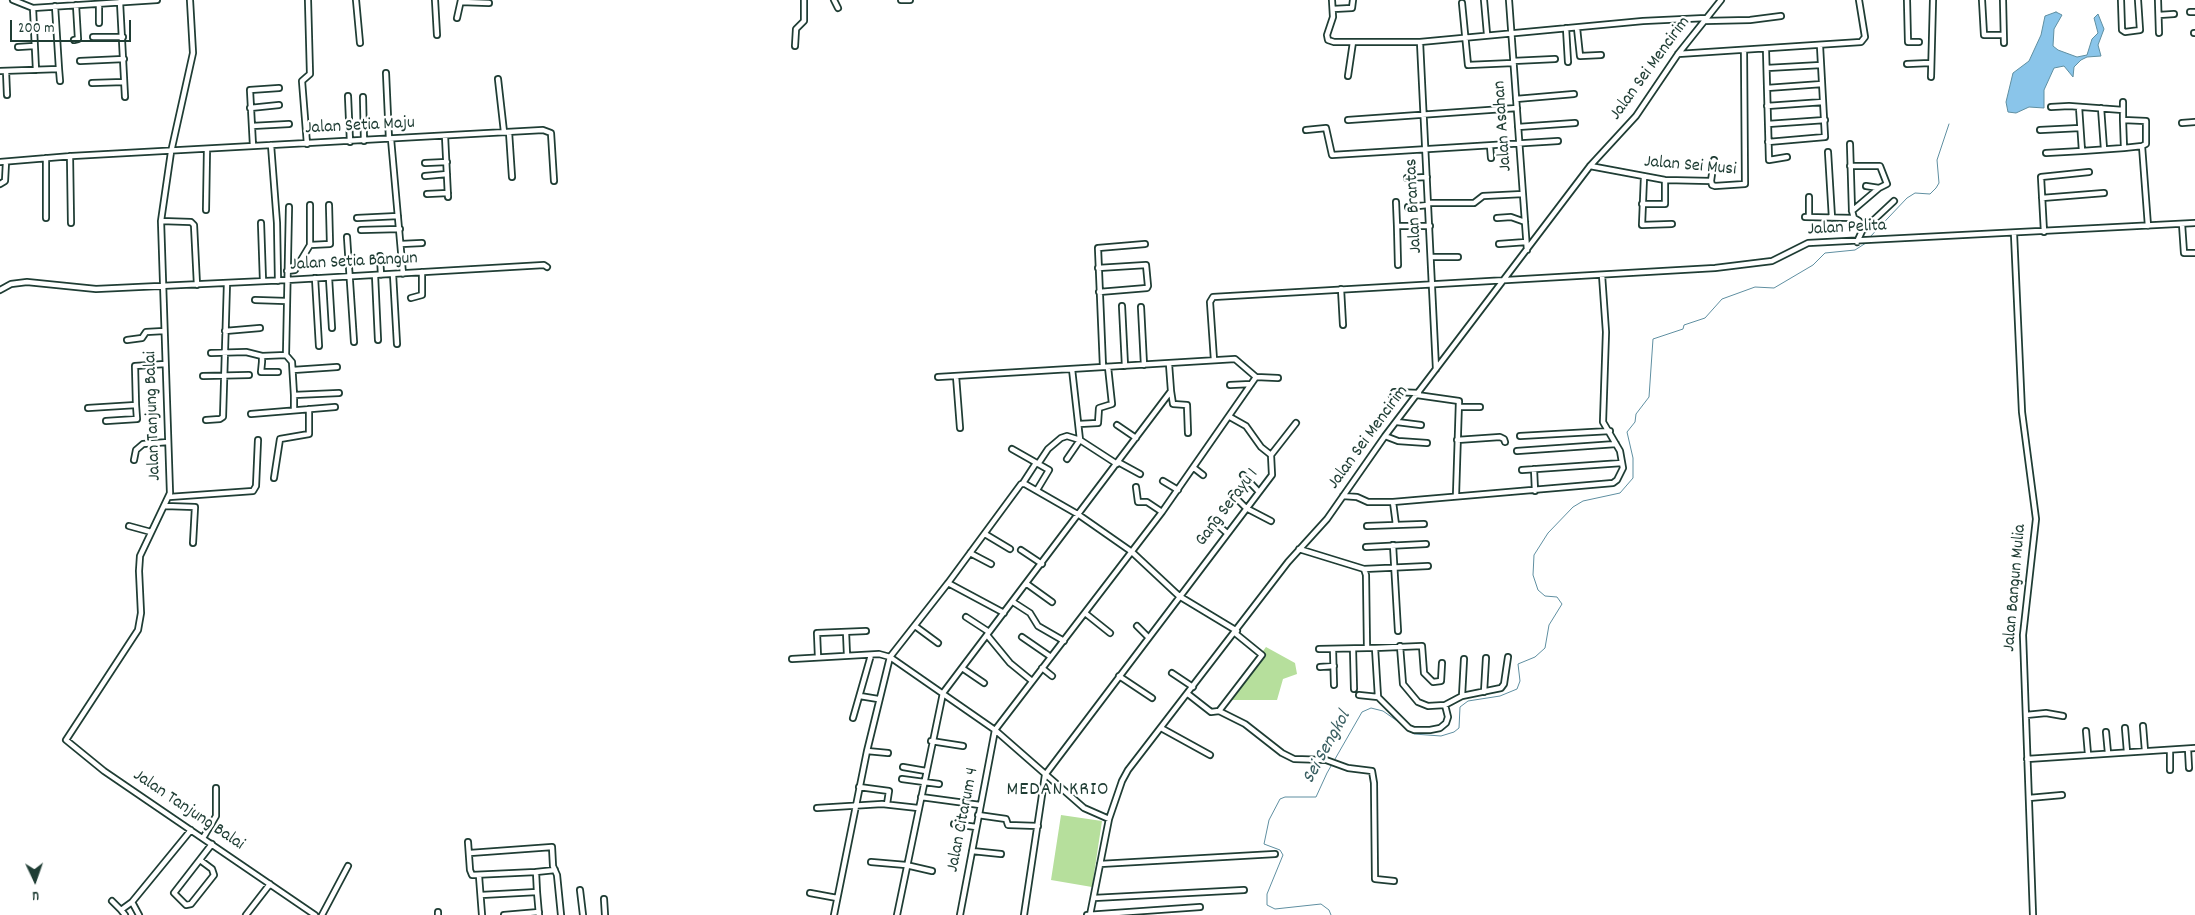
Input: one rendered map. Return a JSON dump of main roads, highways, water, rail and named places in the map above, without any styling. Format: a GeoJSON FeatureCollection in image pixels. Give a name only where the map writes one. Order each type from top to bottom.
{"type":"FeatureCollection","features":[{"type":"Feature","properties":{"kind":"water"},"geometry":{"type":"Polygon","coordinates":[[[2056,12],[2062,15],[2054,29],[2053,46],[2058,50],[2077,57],[2087,55],[2092,39],[2098,33],[2094,18],[2098,14],[2104,29],[2098,45],[2101,56],[2087,57],[2081,60],[2074,67],[2073,77],[2064,66],[2054,68],[2044,90],[2044,108],[2029,107],[2016,113],[2008,112],[2006,102],[2013,73],[2029,61],[2041,35],[2045,16],[2056,12]]]}},
{"type":"Feature","properties":{"kind":"waterway","name":"Sei Sengkol"},"geometry":{"type":"LineString","coordinates":[[1870,237],[1907,198],[1915,193],[1930,194],[1936,188],[1939,183],[1937,160],[1949,124]]}},
{"type":"Feature","properties":{"kind":"waterway","name":"Sei Sengkol"},"geometry":{"type":"LineString","coordinates":[[1410,731],[1414,734],[1441,736],[1454,732],[1459,728],[1460,707],[1468,701],[1500,696],[1517,689],[1520,681],[1518,664],[1535,657],[1545,648],[1549,625],[1562,604],[1557,597],[1545,596],[1538,590],[1533,575],[1534,555],[1548,533],[1573,507],[1583,501],[1620,493],[1633,478],[1633,458],[1627,432],[1635,422],[1636,414],[1649,397],[1653,339],[1683,329],[1684,325],[1705,318],[1722,299],[1755,287],[1774,288],[1813,265],[1825,253],[1855,250],[1869,241]]}},
{"type":"Feature","properties":{"kind":"waterway","name":"Sei Sengkol"},"geometry":{"type":"LineString","coordinates":[[1331,915],[1329,910],[1321,904],[1275,909],[1267,905],[1267,894],[1283,855],[1280,850],[1264,844],[1269,820],[1280,799],[1285,797],[1316,797],[1327,773],[1362,712],[1371,708],[1383,711],[1403,725]]}},
{"type":"Feature","properties":{"kind":"district","name":"MEDAN KRIO"},"geometry":{"type":"Point","coordinates":[1058,791]}}]}
